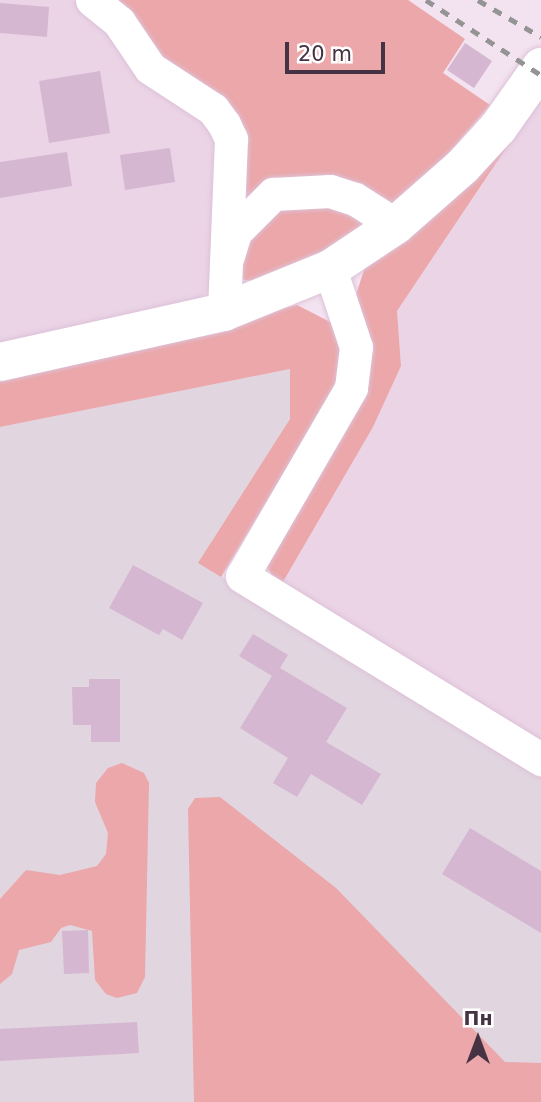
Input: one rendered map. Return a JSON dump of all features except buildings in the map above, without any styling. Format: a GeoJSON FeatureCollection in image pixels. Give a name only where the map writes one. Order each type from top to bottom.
{"type":"FeatureCollection","features":[{"type":"Feature","properties":{"kind":"street"},"geometry":{"type":"LineString","coordinates":[[92,0],[119,22],[150,68],[213,109],[231,139],[224,312]]}},
{"type":"Feature","properties":{"kind":"street"},"geometry":{"type":"LineString","coordinates":[[0,362],[224,312],[330,269],[396,225],[463,166],[498,128],[539,70]]}},
{"type":"Feature","properties":{"kind":"street"},"geometry":{"type":"LineString","coordinates":[[226,262],[244,218],[273,194],[330,191],[355,199],[396,225]]}},
{"type":"Feature","properties":{"kind":"street"},"geometry":{"type":"LineString","coordinates":[[330,269],[356,347],[351,388],[242,576],[541,760]]}},
{"type":"Feature","properties":{"kind":"shaded area"},"geometry":{"type":"Polygon","coordinates":[[[0,0],[72,0],[91,8],[217,126],[212,288],[199,299],[0,348],[0,0]]]}},
{"type":"Feature","properties":{"kind":"shaded area"},"geometry":{"type":"Polygon","coordinates":[[[104,0],[408,0],[465,39],[443,73],[490,105],[416,191],[356,234],[315,256],[253,281],[244,280],[237,273],[239,134],[179,82],[104,0]]]}},
{"type":"Feature","properties":{"kind":"shaded area"},"geometry":{"type":"Polygon","coordinates":[[[541,96],[541,748],[280,587],[373,427],[401,366],[397,311],[541,96]]]}},
{"type":"Feature","properties":{"kind":"shaded area"},"geometry":{"type":"Polygon","coordinates":[[[541,96],[397,311],[401,366],[373,427],[280,587],[266,566],[359,393],[355,298],[365,267],[541,96]]]}},
{"type":"Feature","properties":{"kind":"shaded area"},"geometry":{"type":"Polygon","coordinates":[[[297,305],[334,324],[342,345],[339,381],[221,577],[198,563],[290,419],[290,369],[0,427],[0,375],[297,305]]]}},
{"type":"Feature","properties":{"kind":"shaded area"},"geometry":{"type":"Polygon","coordinates":[[[290,369],[290,419],[199,563],[541,776],[541,1102],[0,1102],[0,427],[290,369]]]}},
{"type":"Feature","properties":{"kind":"shaded area"},"geometry":{"type":"Polygon","coordinates":[[[122,763],[144,773],[149,783],[145,977],[137,993],[117,998],[106,994],[95,980],[92,931],[70,925],[61,928],[51,942],[19,950],[12,974],[0,984],[0,899],[26,870],[60,875],[97,866],[106,854],[108,833],[95,802],[96,783],[108,768],[122,763]]]}},
{"type":"Feature","properties":{"kind":"shaded area"},"geometry":{"type":"Polygon","coordinates":[[[220,797],[336,888],[505,1062],[541,1063],[541,1102],[194,1102],[188,809],[195,798],[220,797]]]}},
{"type":"Feature","properties":{"kind":"railway"},"geometry":{"type":"LineString","coordinates":[[426,0],[541,75]]}},
{"type":"Feature","properties":{"kind":"railway"},"geometry":{"type":"LineString","coordinates":[[478,0],[541,37]]}}]}
